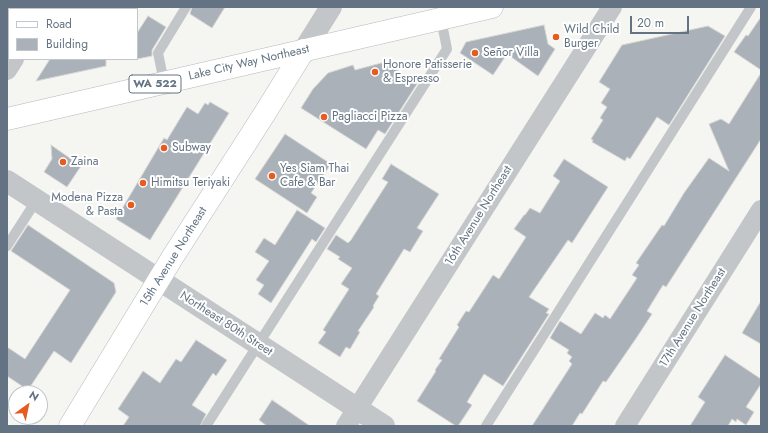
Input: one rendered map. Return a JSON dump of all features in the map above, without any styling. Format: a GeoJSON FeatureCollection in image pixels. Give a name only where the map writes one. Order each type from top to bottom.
{"type":"FeatureCollection","features":[{"type":"Feature","properties":{"kind":"main road","name":"Lake City Way Northeast"},"geometry":{"type":"LineString","coordinates":[[7,118],[492,7]]}},
{"type":"Feature","properties":{"kind":"main road","name":"15th Avenue Northeast"},"geometry":{"type":"LineString","coordinates":[[70,426],[304,50]]}},
{"type":"Feature","properties":{"kind":"street","name":"15th Avenue Northeast"},"geometry":{"type":"LineString","coordinates":[[304,50],[330,7]]}},
{"type":"Feature","properties":{"kind":"street","name":"16th Avenue Northeast"},"geometry":{"type":"LineString","coordinates":[[352,417],[612,7]]}},
{"type":"Feature","properties":{"kind":"street"},"geometry":{"type":"LineString","coordinates":[[7,70],[13,60]]}},
{"type":"Feature","properties":{"kind":"street","name":"Northeast 80th Street"},"geometry":{"type":"LineString","coordinates":[[7,182],[258,345],[352,417],[384,426]]}},
{"type":"Feature","properties":{"kind":"street","name":"17th Avenue Northeast"},"geometry":{"type":"LineString","coordinates":[[625,426],[761,210]]}},
{"type":"Feature","properties":{"kind":"lane"},"geometry":{"type":"LineString","coordinates":[[164,82],[158,53],[186,7]]}},
{"type":"Feature","properties":{"kind":"lane"},"geometry":{"type":"LineString","coordinates":[[486,426],[751,7]]}},
{"type":"Feature","properties":{"kind":"lane"},"geometry":{"type":"LineString","coordinates":[[206,426],[447,49],[441,19]]}},
{"type":"Feature","properties":{"kind":"lane"},"geometry":{"type":"LineString","coordinates":[[7,246],[36,201]]}},
{"type":"Feature","properties":{"kind":"building"},"geometry":{"type":"Polygon","coordinates":[[[192,7],[225,7],[212,28],[190,14],[192,7]]]}},
{"type":"Feature","properties":{"kind":"building"},"geometry":{"type":"Polygon","coordinates":[[[148,16],[166,27],[152,50],[152,56],[138,59],[138,31],[148,16]]]}},
{"type":"Feature","properties":{"kind":"building"},"geometry":{"type":"Polygon","coordinates":[[[761,17],[761,70],[734,52],[746,35],[748,36],[761,17]]]}},
{"type":"Feature","properties":{"kind":"building"},"geometry":{"type":"Polygon","coordinates":[[[544,25],[548,44],[555,49],[538,76],[507,54],[493,75],[460,53],[466,42],[544,25]]]}},
{"type":"Feature","properties":{"kind":"building"},"geometry":{"type":"Polygon","coordinates":[[[708,26],[725,36],[669,125],[657,117],[630,159],[627,157],[625,161],[592,142],[593,140],[591,139],[603,120],[600,118],[607,107],[601,103],[610,89],[599,82],[622,45],[708,26]]]}},
{"type":"Feature","properties":{"kind":"building"},"geometry":{"type":"Polygon","coordinates":[[[49,60],[106,60],[106,66],[36,81],[49,60]]]}},
{"type":"Feature","properties":{"kind":"building"},"geometry":{"type":"Polygon","coordinates":[[[385,62],[417,84],[385,134],[378,130],[366,149],[301,108],[313,89],[328,73],[353,65],[355,70],[385,62]]]}},
{"type":"Feature","properties":{"kind":"building"},"geometry":{"type":"Polygon","coordinates":[[[761,73],[761,139],[666,287],[663,285],[647,311],[652,314],[606,382],[603,381],[582,414],[580,413],[572,426],[532,426],[572,364],[569,361],[572,357],[567,353],[569,350],[550,338],[560,321],[581,334],[595,313],[603,318],[605,315],[610,319],[637,278],[632,275],[639,265],[636,263],[662,225],[664,226],[684,193],[709,158],[729,171],[709,124],[721,119],[729,124],[761,73]]]}},
{"type":"Feature","properties":{"kind":"building"},"geometry":{"type":"Polygon","coordinates":[[[210,102],[229,113],[150,240],[116,219],[164,138],[167,140],[187,107],[198,114],[205,103],[208,105],[210,102]]]}},
{"type":"Feature","properties":{"kind":"building"},"geometry":{"type":"Polygon","coordinates":[[[285,134],[331,164],[311,193],[317,197],[307,213],[255,179],[285,134]]]}},
{"type":"Feature","properties":{"kind":"building","name":"Zaina"},"geometry":{"type":"Polygon","coordinates":[[[51,145],[81,166],[67,187],[44,172],[52,159],[51,145]]]}},
{"type":"Feature","properties":{"kind":"building"},"geometry":{"type":"Polygon","coordinates":[[[564,159],[608,187],[572,243],[568,240],[529,297],[549,309],[546,313],[549,314],[503,386],[484,374],[467,402],[472,405],[458,426],[456,426],[417,401],[442,360],[439,359],[459,327],[457,325],[466,311],[469,312],[493,275],[499,279],[526,237],[514,229],[530,208],[540,213],[560,181],[553,176],[564,159]]]}},
{"type":"Feature","properties":{"kind":"building"},"geometry":{"type":"Polygon","coordinates":[[[391,164],[439,194],[417,228],[423,231],[410,252],[404,249],[376,294],[379,296],[373,306],[374,307],[358,331],[360,332],[350,349],[346,347],[340,357],[318,343],[326,332],[323,330],[349,289],[341,284],[352,268],[338,259],[340,257],[327,249],[336,235],[348,243],[351,240],[388,182],[382,179],[391,164]]]}},
{"type":"Feature","properties":{"kind":"building"},"geometry":{"type":"Polygon","coordinates":[[[297,210],[325,228],[316,242],[312,239],[271,303],[258,294],[264,285],[256,280],[269,261],[255,252],[264,238],[275,245],[297,210]]]}},
{"type":"Feature","properties":{"kind":"building"},"geometry":{"type":"Polygon","coordinates":[[[28,225],[114,283],[116,292],[71,363],[54,351],[31,385],[20,385],[7,376],[7,347],[25,359],[70,290],[11,251],[28,225]]]}},
{"type":"Feature","properties":{"kind":"building"},"geometry":{"type":"Polygon","coordinates":[[[761,301],[761,344],[742,333],[761,301]]]}},
{"type":"Feature","properties":{"kind":"building"},"geometry":{"type":"Polygon","coordinates":[[[196,340],[227,360],[216,376],[213,373],[192,405],[206,414],[200,426],[123,426],[129,417],[118,409],[143,371],[160,383],[176,359],[181,362],[196,340]]]}},
{"type":"Feature","properties":{"kind":"building"},"geometry":{"type":"Polygon","coordinates":[[[725,355],[761,379],[761,384],[746,407],[754,412],[746,425],[737,419],[736,422],[732,419],[728,426],[690,426],[705,402],[698,397],[725,355]]]}},
{"type":"Feature","properties":{"kind":"building"},"geometry":{"type":"Polygon","coordinates":[[[272,400],[310,426],[267,426],[259,420],[272,400]]]}},
{"type":"Feature","properties":{"kind":"place","name":"Wild Child Burger"},"geometry":{"type":"Point","coordinates":[556,37]}},
{"type":"Feature","properties":{"kind":"place","name":"Señor Villa"},"geometry":{"type":"Point","coordinates":[475,53]}},
{"type":"Feature","properties":{"kind":"place","name":"Honore Patisserie & Espresso"},"geometry":{"type":"Point","coordinates":[375,72]}},
{"type":"Feature","properties":{"kind":"place","name":"Pagliacci Pizza"},"geometry":{"type":"Point","coordinates":[324,117]}},
{"type":"Feature","properties":{"kind":"place","name":"Subway"},"geometry":{"type":"Point","coordinates":[164,148]}},
{"type":"Feature","properties":{"kind":"place","name":"Zaina"},"geometry":{"type":"Point","coordinates":[63,162]}},
{"type":"Feature","properties":{"kind":"place","name":"Yes Siam Thai Cafe & Bar"},"geometry":{"type":"Point","coordinates":[272,176]}},
{"type":"Feature","properties":{"kind":"place","name":"Himitsu Teriyaki"},"geometry":{"type":"Point","coordinates":[143,183]}},
{"type":"Feature","properties":{"kind":"place","name":"Modena Pizza & Pasta"},"geometry":{"type":"Point","coordinates":[131,205]}}]}
